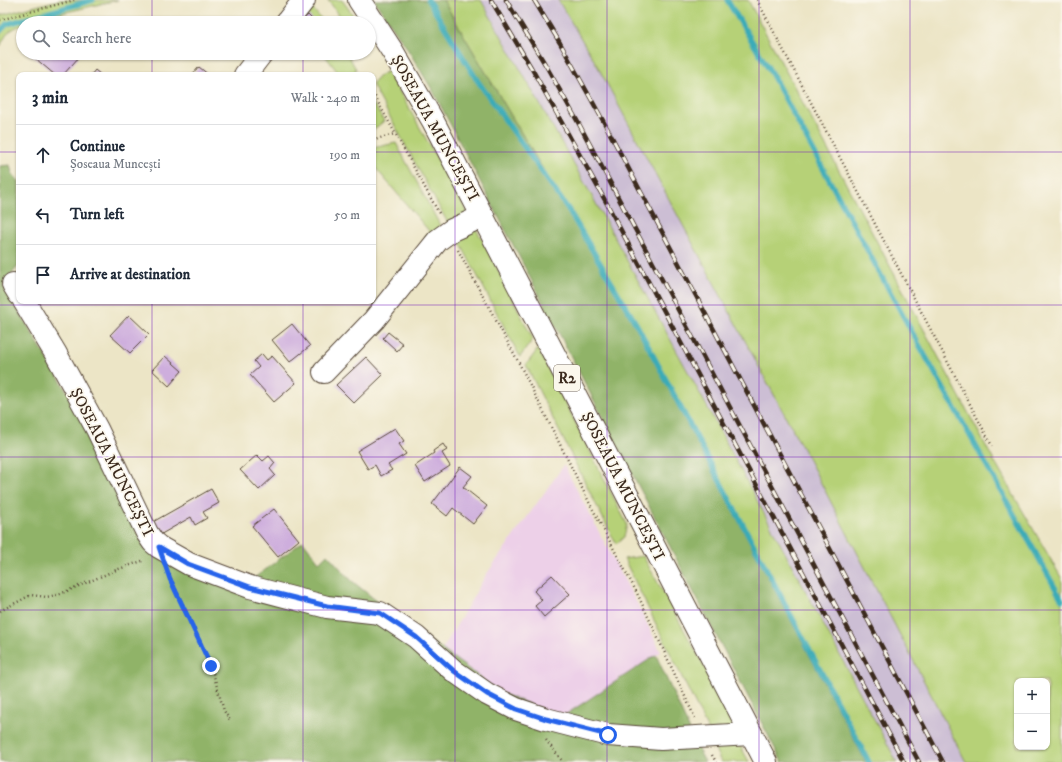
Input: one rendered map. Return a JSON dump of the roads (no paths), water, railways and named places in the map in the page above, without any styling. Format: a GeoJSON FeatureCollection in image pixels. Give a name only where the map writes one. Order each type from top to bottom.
{"type":"FeatureCollection","features":[{"type":"Feature","properties":{"kind":"main road"},"geometry":{"type":"LineString","coordinates":[[291,16],[304,0]]}},
{"type":"Feature","properties":{"kind":"main road","name":"ȘOSEAUA MUNCEȘTI"},"geometry":{"type":"LineString","coordinates":[[359,0],[369,16]]}},
{"type":"Feature","properties":{"kind":"main road","name":"ȘOSEAUA MUNCEȘTI"},"geometry":{"type":"LineString","coordinates":[[376,26],[393,52],[433,121],[766,762]]}},
{"type":"Feature","properties":{"kind":"main road"},"geometry":{"type":"LineString","coordinates":[[247,72],[257,60]]}},
{"type":"Feature","properties":{"kind":"main road","name":"ȘOSEAUA MUNCEȘTI"},"geometry":{"type":"LineString","coordinates":[[324,372],[374,320],[438,240],[452,230],[483,216]]}},
{"type":"Feature","properties":{"kind":"main road","name":"ȘOSEAUA MUNCEȘTI"},"geometry":{"type":"LineString","coordinates":[[25,304],[56,354],[97,430],[147,533],[153,542],[159,547],[188,564],[250,587],[327,606],[380,613],[416,637],[454,671],[487,694],[516,709],[546,719],[608,735],[661,739],[751,734]]}},
{"type":"Feature","properties":{"kind":"waterway"},"geometry":{"type":"LineString","coordinates":[[36,16],[93,0]]}},
{"type":"Feature","properties":{"kind":"waterway"},"geometry":{"type":"LineString","coordinates":[[428,0],[477,80],[568,209],[638,327],[869,762]]}},
{"type":"Feature","properties":{"kind":"waterway"},"geometry":{"type":"LineString","coordinates":[[727,0],[770,71],[908,325],[1062,600]]}},
{"type":"Feature","properties":{"kind":"waterway"},"geometry":{"type":"LineString","coordinates":[[0,31],[7,24],[16,21]]}},
{"type":"Feature","properties":{"kind":"railway"},"geometry":{"type":"LineString","coordinates":[[491,0],[532,69],[606,202],[904,762]]}},
{"type":"Feature","properties":{"kind":"railway"},"geometry":{"type":"LineString","coordinates":[[506,0],[579,124],[919,762]]}},
{"type":"Feature","properties":{"kind":"railway"},"geometry":{"type":"LineString","coordinates":[[534,0],[560,43],[606,126],[943,762]]}}]}
